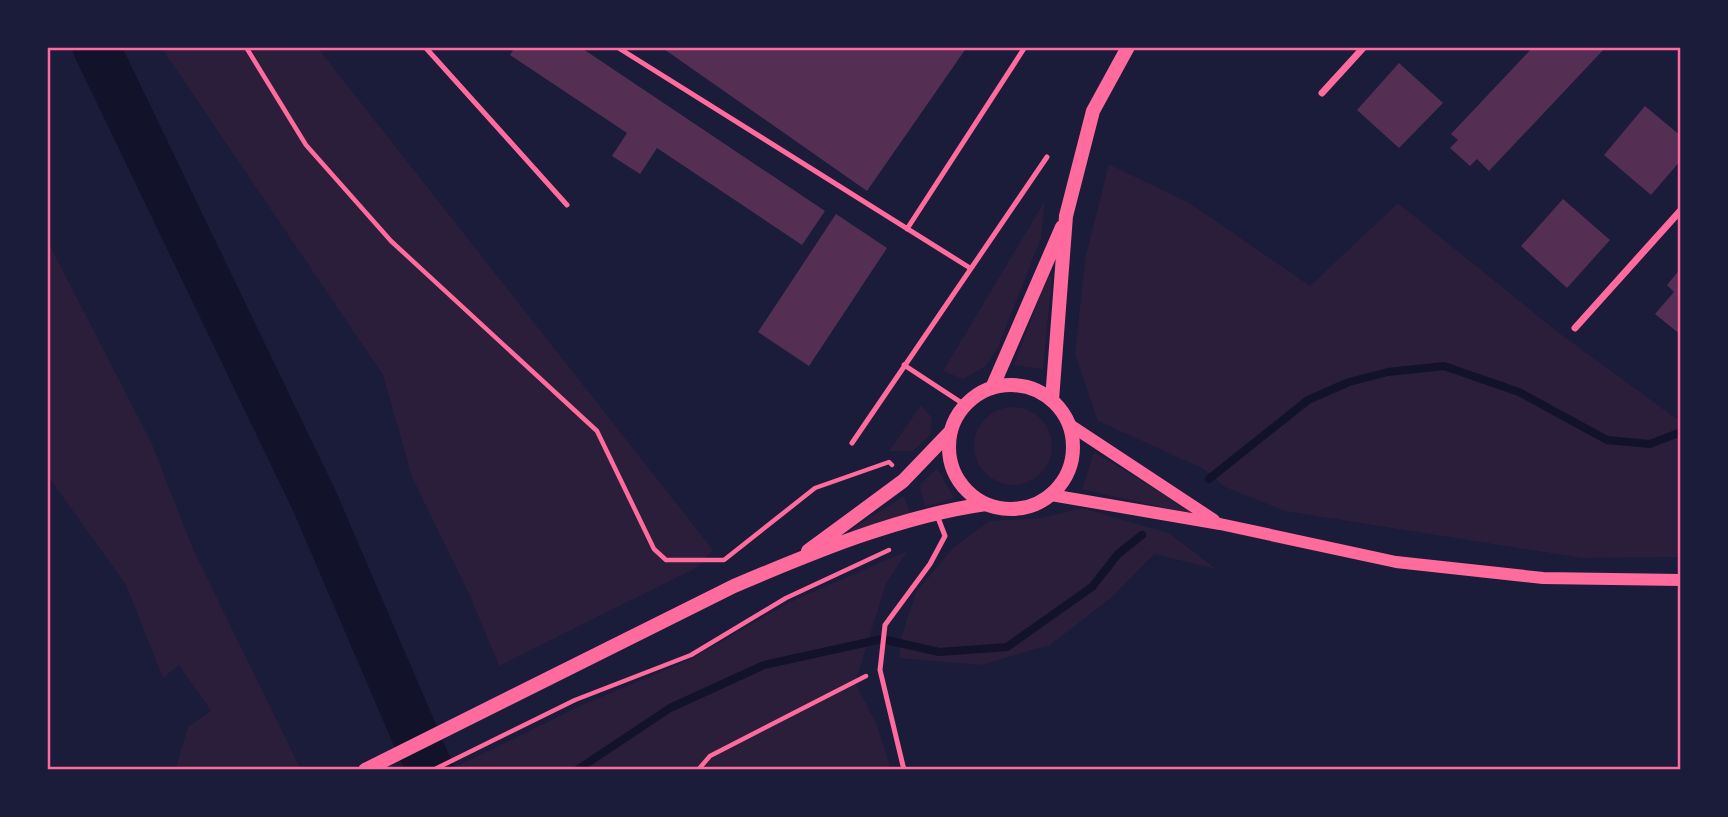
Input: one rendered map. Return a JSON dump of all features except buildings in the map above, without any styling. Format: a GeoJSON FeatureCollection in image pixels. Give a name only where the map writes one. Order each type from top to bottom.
{"type":"FeatureCollection","features":[{"type":"Feature","properties":{"kind":"main road"},"geometry":{"type":"LineString","coordinates":[[992,388],[1066,216],[1093,111],[1128,47]]}},
{"type":"Feature","properties":{"kind":"main road"},"geometry":{"type":"LineString","coordinates":[[1052,400],[1066,216]]}},
{"type":"Feature","properties":{"kind":"main road"},"geometry":{"type":"LineString","coordinates":[[365,770],[734,586],[794,561],[936,512],[986,504],[1008,509],[1031,506],[1051,495],[1067,475],[1074,450],[1070,425],[1052,400],[1023,386],[992,388],[965,405],[951,431],[903,481],[794,561]]}},
{"type":"Feature","properties":{"kind":"main road"},"geometry":{"type":"LineString","coordinates":[[951,431],[950,453],[955,474],[968,491],[986,504]]}},
{"type":"Feature","properties":{"kind":"street"},"geometry":{"type":"LineString","coordinates":[[1322,93],[1364,47]]}},
{"type":"Feature","properties":{"kind":"street"},"geometry":{"type":"LineString","coordinates":[[1575,328],[1681,210]]}},
{"type":"Feature","properties":{"kind":"street"},"geometry":{"type":"LineString","coordinates":[[1070,425],[1220,524]]}},
{"type":"Feature","properties":{"kind":"street"},"geometry":{"type":"LineString","coordinates":[[1051,495],[1220,524],[1396,562],[1543,578],[1681,580]]}},
{"type":"Feature","properties":{"kind":"lane"},"geometry":{"type":"LineString","coordinates":[[617,47],[970,268]]}},
{"type":"Feature","properties":{"kind":"lane"},"geometry":{"type":"LineString","coordinates":[[906,229],[1025,47]]}},
{"type":"Feature","properties":{"kind":"lane"},"geometry":{"type":"LineString","coordinates":[[429,49],[567,205]]}},
{"type":"Feature","properties":{"kind":"lane"},"geometry":{"type":"LineString","coordinates":[[852,443],[1047,158]]}},
{"type":"Feature","properties":{"kind":"lane"},"geometry":{"type":"LineString","coordinates":[[904,365],[965,405]]}},
{"type":"Feature","properties":{"kind":"lane"},"geometry":{"type":"LineString","coordinates":[[904,770],[880,670],[885,625],[930,564],[945,536],[936,512]]}},
{"type":"Feature","properties":{"kind":"path"},"geometry":{"type":"LineString","coordinates":[[246,47],[306,145],[391,241],[597,432],[654,549],[666,560],[724,560],[814,488],[840,477],[889,462],[903,481]]}},
{"type":"Feature","properties":{"kind":"path"},"geometry":{"type":"LineString","coordinates":[[433,770],[575,700],[691,655],[786,598],[895,547]]}},
{"type":"Feature","properties":{"kind":"path"},"geometry":{"type":"LineString","coordinates":[[698,770],[710,756],[880,670]]}},
{"type":"Feature","properties":{"kind":"shaded area"},"geometry":{"type":"Polygon","coordinates":[[[161,47],[317,47],[713,550],[698,567],[499,666],[470,596],[412,477],[383,375],[161,47]]]}},
{"type":"Feature","properties":{"kind":"shaded area"},"geometry":{"type":"Polygon","coordinates":[[[1109,164],[1191,204],[1310,286],[1398,203],[1559,333],[1681,422],[1681,557],[1582,558],[1285,511],[1225,487],[1204,469],[1098,421],[1075,354],[1085,259],[1109,164]]]}},
{"type":"Feature","properties":{"kind":"shaded area"},"geometry":{"type":"Polygon","coordinates":[[[1045,201],[1041,238],[998,347],[985,367],[963,379],[943,371],[1045,201]]]}},
{"type":"Feature","properties":{"kind":"shaded area"},"geometry":{"type":"Polygon","coordinates":[[[47,240],[152,444],[193,549],[301,770],[175,770],[188,727],[211,711],[179,665],[163,678],[126,585],[47,475],[47,240]]]}},
{"type":"Feature","properties":{"kind":"shaded area"},"geometry":{"type":"Polygon","coordinates":[[[1048,275],[1052,276],[1043,369],[1014,365],[1048,275]]]}},
{"type":"Feature","properties":{"kind":"shaded area"},"geometry":{"type":"Polygon","coordinates":[[[921,405],[932,418],[930,435],[913,451],[889,451],[921,405]]]}},
{"type":"Feature","properties":{"kind":"shaded area"},"geometry":{"type":"Polygon","coordinates":[[[1013,407],[1028,410],[1041,418],[1049,431],[1052,446],[1049,461],[1041,474],[1028,482],[1013,485],[998,482],[985,474],[977,461],[974,446],[977,431],[985,418],[998,410],[1013,407]]]}},
{"type":"Feature","properties":{"kind":"shaded area"},"geometry":{"type":"Polygon","coordinates":[[[1094,452],[1193,512],[1191,514],[1082,489],[1094,452]]]}},
{"type":"Feature","properties":{"kind":"shaded area"},"geometry":{"type":"Polygon","coordinates":[[[937,468],[954,498],[925,507],[920,485],[937,468]]]}},
{"type":"Feature","properties":{"kind":"shaded area"},"geometry":{"type":"Polygon","coordinates":[[[904,496],[910,513],[850,536],[849,531],[904,496]]]}},
{"type":"Feature","properties":{"kind":"shaded area"},"geometry":{"type":"Polygon","coordinates":[[[1082,508],[1169,533],[1216,569],[1154,554],[1112,597],[1050,645],[981,665],[899,658],[901,638],[916,592],[953,548],[989,521],[1041,518],[1082,508]]]}},
{"type":"Feature","properties":{"kind":"shaded area"},"geometry":{"type":"Polygon","coordinates":[[[907,551],[886,584],[855,683],[877,725],[891,770],[450,770],[580,706],[691,659],[790,602],[907,551]]]}},
{"type":"Feature","properties":{"kind":"waterway"},"geometry":{"type":"LineString","coordinates":[[96,47],[314,500],[430,770]]}},
{"type":"Feature","properties":{"kind":"waterway"},"geometry":{"type":"LineString","coordinates":[[1209,479],[1308,400],[1349,382],[1388,372],[1444,366],[1519,392],[1607,440],[1650,444],[1681,432]]}},
{"type":"Feature","properties":{"kind":"waterway"},"geometry":{"type":"LineString","coordinates":[[577,770],[670,708],[764,665],[882,639],[939,652],[1007,647],[1092,587],[1118,554],[1142,535]]}}]}
